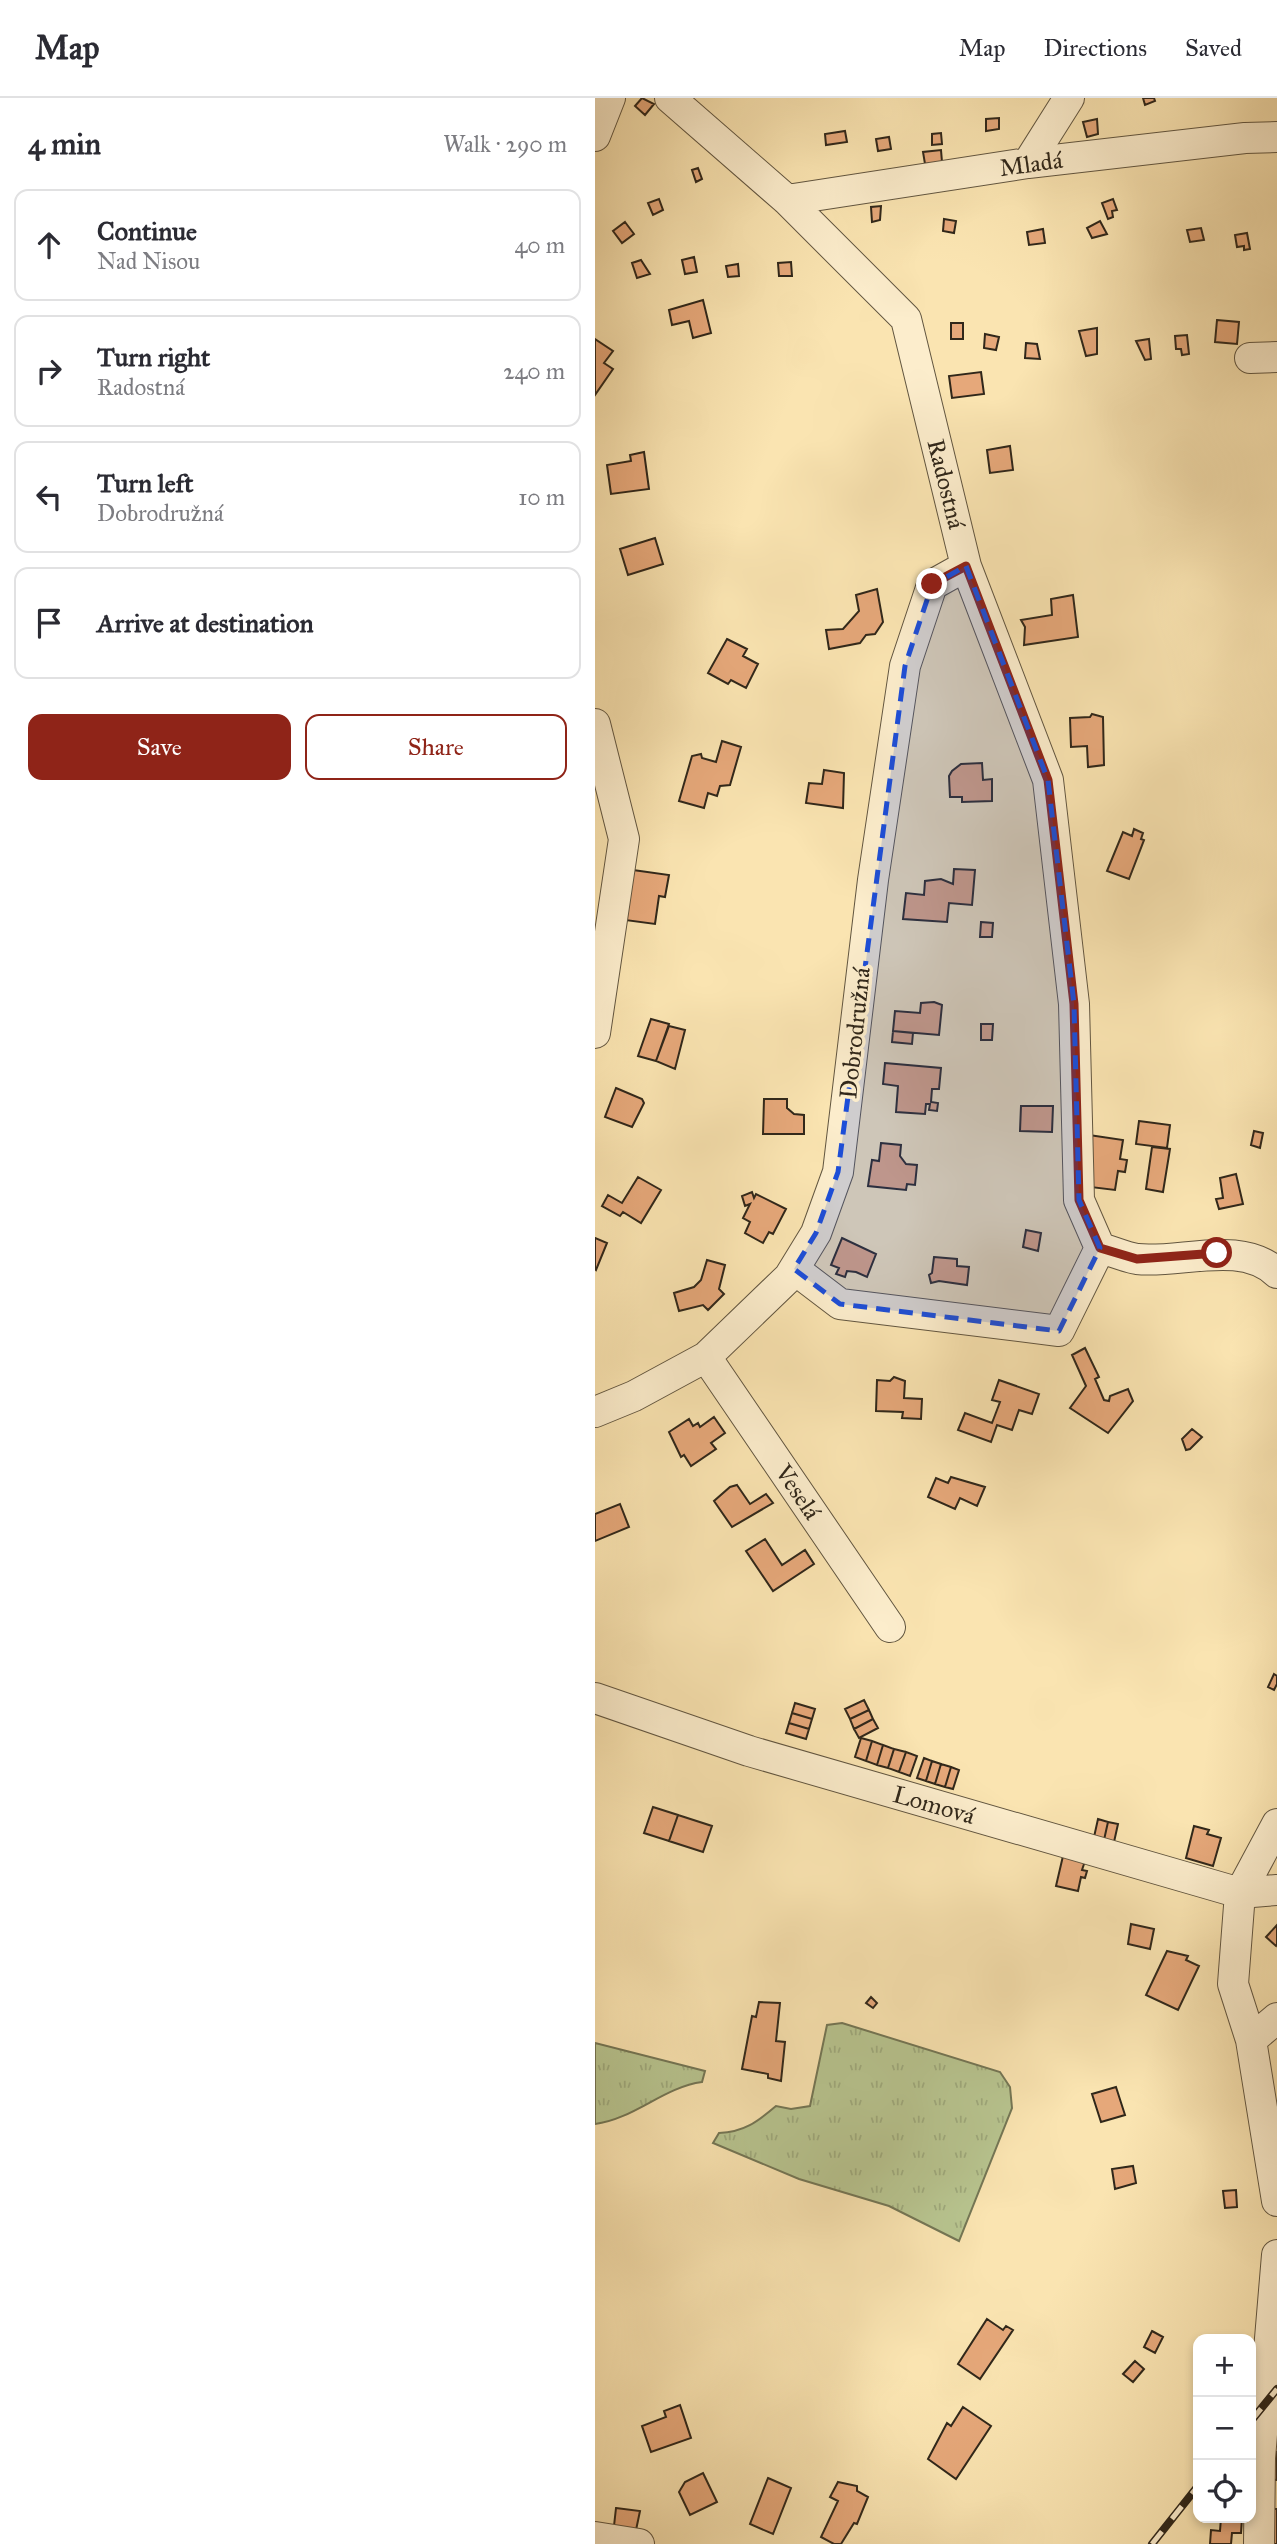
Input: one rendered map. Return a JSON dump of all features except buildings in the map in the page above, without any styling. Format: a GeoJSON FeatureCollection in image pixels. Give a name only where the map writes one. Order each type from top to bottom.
{"type":"FeatureCollection","features":[{"type":"Feature","properties":{"kind":"street"},"geometry":{"type":"LineString","coordinates":[[595,136],[610,98]]}},
{"type":"Feature","properties":{"kind":"street","name":"Radostná"},"geometry":{"type":"LineString","coordinates":[[670,98],[786,200],[906,319],[966,566],[1048,780],[1074,1004],[1079,1200],[1100,1248]]}},
{"type":"Feature","properties":{"kind":"street"},"geometry":{"type":"LineString","coordinates":[[1028,163],[1069,98]]}},
{"type":"Feature","properties":{"kind":"street","name":"Mladá"},"geometry":{"type":"LineString","coordinates":[[786,200],[1028,163],[1245,138],[1277,137]]}},
{"type":"Feature","properties":{"kind":"street","name":"Dobrodružná"},"geometry":{"type":"LineString","coordinates":[[595,1412],[633,1396],[706,1357],[794,1269],[815,1233],[838,1172],[873,880],[905,666],[932,584],[966,566]]}},
{"type":"Feature","properties":{"kind":"street"},"geometry":{"type":"LineString","coordinates":[[595,724],[624,839],[595,1033]]}},
{"type":"Feature","properties":{"kind":"street"},"geometry":{"type":"LineString","coordinates":[[794,1269],[840,1304],[1059,1331],[1100,1248],[1137,1259],[1217,1253],[1268,1264],[1277,1273]]}},
{"type":"Feature","properties":{"kind":"street","name":"Veselá"},"geometry":{"type":"LineString","coordinates":[[706,1357],[890,1627]]}},
{"type":"Feature","properties":{"kind":"street","name":"Lomová"},"geometry":{"type":"LineString","coordinates":[[595,1698],[749,1751],[1240,1893],[1277,1890]]}},
{"type":"Feature","properties":{"kind":"street"},"geometry":{"type":"LineString","coordinates":[[1277,1824],[1240,1893],[1233,1984],[1251,2040],[1277,2201]]}},
{"type":"Feature","properties":{"kind":"street"},"geometry":{"type":"LineString","coordinates":[[1251,2040],[1277,2018]]}},
{"type":"Feature","properties":{"kind":"street"},"geometry":{"type":"LineString","coordinates":[[1259,2544],[1260,2458],[1277,2255]]}},
{"type":"Feature","properties":{"kind":"street"},"geometry":{"type":"LineString","coordinates":[[595,2537],[639,2544]]}},
{"type":"Feature","properties":{"kind":"highlighted area"},"geometry":{"type":"Polygon","coordinates":[[[966,566],[1048,780],[1074,1004],[1079,1200],[1100,1248],[1059,1331],[840,1304],[794,1269],[816,1233],[838,1172],[905,666],[932,585],[966,566]]]}},
{"type":"Feature","properties":{"kind":"green space"},"geometry":{"type":"Polygon","coordinates":[[[842,2023],[1000,2072],[1010,2087],[1012,2108],[959,2241],[889,2206],[799,2179],[713,2143],[719,2133],[736,2131],[750,2125],[776,2106],[791,2109],[810,2106],[827,2025],[842,2023]]]}},
{"type":"Feature","properties":{"kind":"green space"},"geometry":{"type":"Polygon","coordinates":[[[595,2043],[705,2071],[702,2082],[675,2090],[623,2116],[595,2124],[595,2043]]]}},
{"type":"Feature","properties":{"kind":"railway"},"geometry":{"type":"LineString","coordinates":[[1256,2415],[1277,2389]]}},
{"type":"Feature","properties":{"kind":"railway"},"geometry":{"type":"LineString","coordinates":[[1152,2544],[1193,2492]]}},
{"type":"Feature","properties":{"kind":"route"},"geometry":{"type":"LineString","coordinates":[[932,584],[966,566],[1048,780],[1074,1004],[1079,1200],[1100,1248],[1137,1259],[1217,1253]]}}]}
